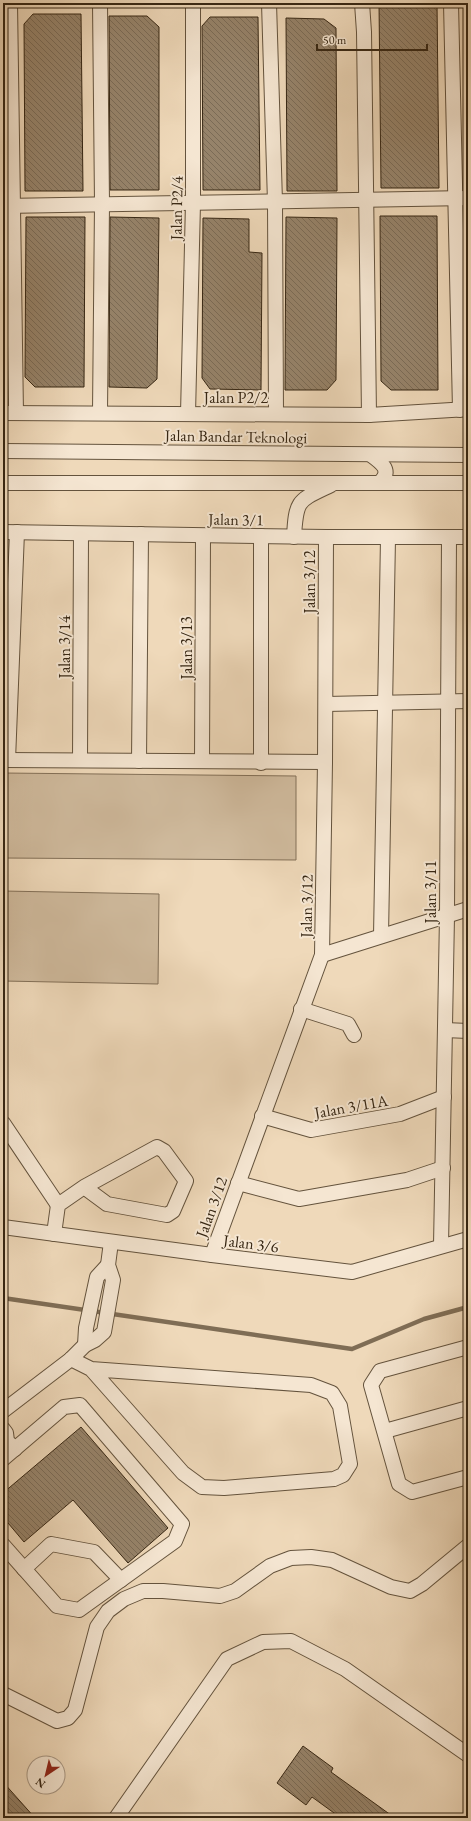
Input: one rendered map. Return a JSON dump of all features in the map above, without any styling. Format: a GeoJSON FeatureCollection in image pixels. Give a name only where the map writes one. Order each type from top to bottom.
{"type":"FeatureCollection","features":[{"type":"Feature","properties":{"kind":"street"},"geometry":{"type":"LineString","coordinates":[[10,3],[8,206],[10,413]]}},
{"type":"Feature","properties":{"kind":"street"},"geometry":{"type":"LineString","coordinates":[[100,3],[102,204],[100,413]]}},
{"type":"Feature","properties":{"kind":"street","name":"Jalan P2/4"},"geometry":{"type":"LineString","coordinates":[[188,414],[193,203],[193,3]]}},
{"type":"Feature","properties":{"kind":"street"},"geometry":{"type":"LineString","coordinates":[[269,3],[274,202],[276,414]]}},
{"type":"Feature","properties":{"kind":"street"},"geometry":{"type":"LineString","coordinates":[[451,3],[462,199],[464,409]]}},
{"type":"Feature","properties":{"kind":"street"},"geometry":{"type":"LineString","coordinates":[[359,4],[364,32],[369,415]]}},
{"type":"Feature","properties":{"kind":"street"},"geometry":{"type":"LineString","coordinates":[[8,206],[462,199]]}},
{"type":"Feature","properties":{"kind":"street","name":"Jalan P2/2"},"geometry":{"type":"LineString","coordinates":[[10,413],[369,415],[464,409]]}},
{"type":"Feature","properties":{"kind":"street","name":"Jalan Bandar Teknologi"},"geometry":{"type":"LineString","coordinates":[[3,451],[468,455]]}},
{"type":"Feature","properties":{"kind":"street"},"geometry":{"type":"LineString","coordinates":[[371,455],[380,462],[386,472],[385,478],[379,483]]}},
{"type":"Feature","properties":{"kind":"street"},"geometry":{"type":"LineString","coordinates":[[3,483],[468,483]]}},
{"type":"Feature","properties":{"kind":"street"},"geometry":{"type":"LineString","coordinates":[[294,537],[295,512],[300,502],[309,495],[335,483]]}},
{"type":"Feature","properties":{"kind":"street"},"geometry":{"type":"LineString","coordinates":[[10,532],[6,760],[261,763],[325,762]]}},
{"type":"Feature","properties":{"kind":"street","name":"Jalan 3/1"},"geometry":{"type":"LineString","coordinates":[[10,532],[294,537],[468,537]]}},
{"type":"Feature","properties":{"kind":"street","name":"Jalan 3/14"},"geometry":{"type":"LineString","coordinates":[[80,760],[81,534]]}},
{"type":"Feature","properties":{"kind":"street"},"geometry":{"type":"LineString","coordinates":[[139,761],[141,534]]}},
{"type":"Feature","properties":{"kind":"street","name":"Jalan 3/13"},"geometry":{"type":"LineString","coordinates":[[202,762],[203,536]]}},
{"type":"Feature","properties":{"kind":"street"},"geometry":{"type":"LineString","coordinates":[[261,536],[261,763]]}},
{"type":"Feature","properties":{"kind":"street","name":"Jalan 3/12"},"geometry":{"type":"LineString","coordinates":[[212,1255],[322,955],[326,704],[326,537]]}},
{"type":"Feature","properties":{"kind":"street"},"geometry":{"type":"LineString","coordinates":[[381,936],[388,538]]}},
{"type":"Feature","properties":{"kind":"street","name":"Jalan 3/11"},"geometry":{"type":"LineString","coordinates":[[441,1246],[447,916],[449,538]]}},
{"type":"Feature","properties":{"kind":"street"},"geometry":{"type":"LineString","coordinates":[[326,704],[468,702]]}},
{"type":"Feature","properties":{"kind":"street"},"geometry":{"type":"LineString","coordinates":[[322,955],[468,909]]}},
{"type":"Feature","properties":{"kind":"street"},"geometry":{"type":"LineString","coordinates":[[301,1009],[348,1024],[354,1035]]}},
{"type":"Feature","properties":{"kind":"street"},"geometry":{"type":"LineString","coordinates":[[445,1030],[468,1031]]}},
{"type":"Feature","properties":{"kind":"street","name":"Jalan 3/11A"},"geometry":{"type":"LineString","coordinates":[[262,1116],[311,1130],[400,1114],[444,1097]]}},
{"type":"Feature","properties":{"kind":"street"},"geometry":{"type":"LineString","coordinates":[[3,1123],[58,1205],[54,1234]]}},
{"type":"Feature","properties":{"kind":"street"},"geometry":{"type":"LineString","coordinates":[[58,1205],[84,1187],[157,1147],[164,1151],[186,1181],[173,1211],[167,1215],[106,1204],[84,1187]]}},
{"type":"Feature","properties":{"kind":"street"},"geometry":{"type":"LineString","coordinates":[[238,1183],[299,1199],[407,1180],[443,1168]]}},
{"type":"Feature","properties":{"kind":"street","name":"Jalan 3/6"},"geometry":{"type":"LineString","coordinates":[[3,1227],[352,1272],[468,1239]]}},
{"type":"Feature","properties":{"kind":"street"},"geometry":{"type":"LineString","coordinates":[[3,1411],[71,1359],[85,1345],[95,1340],[104,1332],[113,1280],[108,1265],[111,1242]]}},
{"type":"Feature","properties":{"kind":"street"},"geometry":{"type":"LineString","coordinates":[[85,1345],[86,1328],[97,1277],[108,1265]]}},
{"type":"Feature","properties":{"kind":"street"},"geometry":{"type":"LineString","coordinates":[[468,1347],[380,1371],[371,1385],[399,1484],[412,1492],[468,1477]]}},
{"type":"Feature","properties":{"kind":"street"},"geometry":{"type":"LineString","coordinates":[[71,1359],[91,1369],[183,1474],[202,1487],[224,1488],[334,1479],[343,1475],[350,1464],[340,1406],[332,1393],[311,1385],[91,1369]]}},
{"type":"Feature","properties":{"kind":"street"},"geometry":{"type":"LineString","coordinates":[[3,1459],[7,1440],[64,1407],[80,1405],[182,1524],[175,1541],[79,1610],[57,1606],[3,1545]]}},
{"type":"Feature","properties":{"kind":"street"},"geometry":{"type":"LineString","coordinates":[[385,1431],[468,1408]]}},
{"type":"Feature","properties":{"kind":"street"},"geometry":{"type":"LineString","coordinates":[[24,1569],[51,1544],[94,1552],[121,1580]]}},
{"type":"Feature","properties":{"kind":"street"},"geometry":{"type":"LineString","coordinates":[[3,1694],[57,1720],[68,1718],[75,1710],[97,1627],[108,1610],[124,1599],[143,1591],[163,1591],[220,1596],[235,1591],[270,1566],[291,1558],[311,1557],[332,1560],[391,1587],[410,1591],[422,1584],[468,1546]]}},
{"type":"Feature","properties":{"kind":"street"},"geometry":{"type":"LineString","coordinates":[[122,1816],[227,1659],[263,1642],[291,1641],[345,1669],[468,1755]]}},
{"type":"Feature","properties":{"kind":"shaded area"},"geometry":{"type":"Polygon","coordinates":[[[3,773],[296,776],[296,860],[3,858],[3,773]]]}},
{"type":"Feature","properties":{"kind":"shaded area"},"geometry":{"type":"Polygon","coordinates":[[[3,891],[159,894],[158,984],[3,981],[3,891]]]}},
{"type":"Feature","properties":{"kind":"building"},"geometry":{"type":"Polygon","coordinates":[[[379,3],[437,3],[439,188],[381,188],[379,3]]]}},
{"type":"Feature","properties":{"kind":"building"},"geometry":{"type":"Polygon","coordinates":[[[33,14],[81,14],[83,191],[25,191],[24,24],[33,14]]]}},
{"type":"Feature","properties":{"kind":"building"},"geometry":{"type":"Polygon","coordinates":[[[109,16],[147,16],[159,27],[159,190],[110,190],[109,16]]]}},
{"type":"Feature","properties":{"kind":"building"},"geometry":{"type":"Polygon","coordinates":[[[210,17],[258,17],[260,190],[203,190],[202,26],[210,17]]]}},
{"type":"Feature","properties":{"kind":"building"},"geometry":{"type":"Polygon","coordinates":[[[286,18],[324,19],[336,28],[337,191],[287,191],[286,18]]]}},
{"type":"Feature","properties":{"kind":"building"},"geometry":{"type":"Polygon","coordinates":[[[380,216],[437,216],[438,390],[391,390],[381,381],[380,216]]]}},
{"type":"Feature","properties":{"kind":"building"},"geometry":{"type":"Polygon","coordinates":[[[26,217],[85,217],[84,387],[35,387],[25,377],[26,217]]]}},
{"type":"Feature","properties":{"kind":"building"},"geometry":{"type":"Polygon","coordinates":[[[110,217],[159,218],[157,379],[147,388],[109,387],[110,217]]]}},
{"type":"Feature","properties":{"kind":"building"},"geometry":{"type":"Polygon","coordinates":[[[286,217],[337,218],[336,380],[327,390],[285,390],[286,217]]]}},
{"type":"Feature","properties":{"kind":"building"},"geometry":{"type":"Polygon","coordinates":[[[203,218],[249,219],[249,252],[262,253],[261,390],[210,389],[202,378],[203,218]]]}},
{"type":"Feature","properties":{"kind":"building"},"geometry":{"type":"Polygon","coordinates":[[[81,1427],[168,1528],[128,1563],[73,1500],[24,1542],[3,1517],[3,1493],[81,1427]]]}},
{"type":"Feature","properties":{"kind":"building"},"geometry":{"type":"Polygon","coordinates":[[[303,1746],[333,1768],[331,1772],[395,1818],[341,1818],[312,1797],[306,1805],[277,1783],[303,1746]]]}},
{"type":"Feature","properties":{"kind":"building"},"geometry":{"type":"Polygon","coordinates":[[[3,1782],[35,1818],[3,1818],[3,1782]]]}},
{"type":"Feature","properties":{"kind":"waterway"},"geometry":{"type":"LineString","coordinates":[[3,1298],[352,1349],[424,1319],[468,1307]]}}]}
